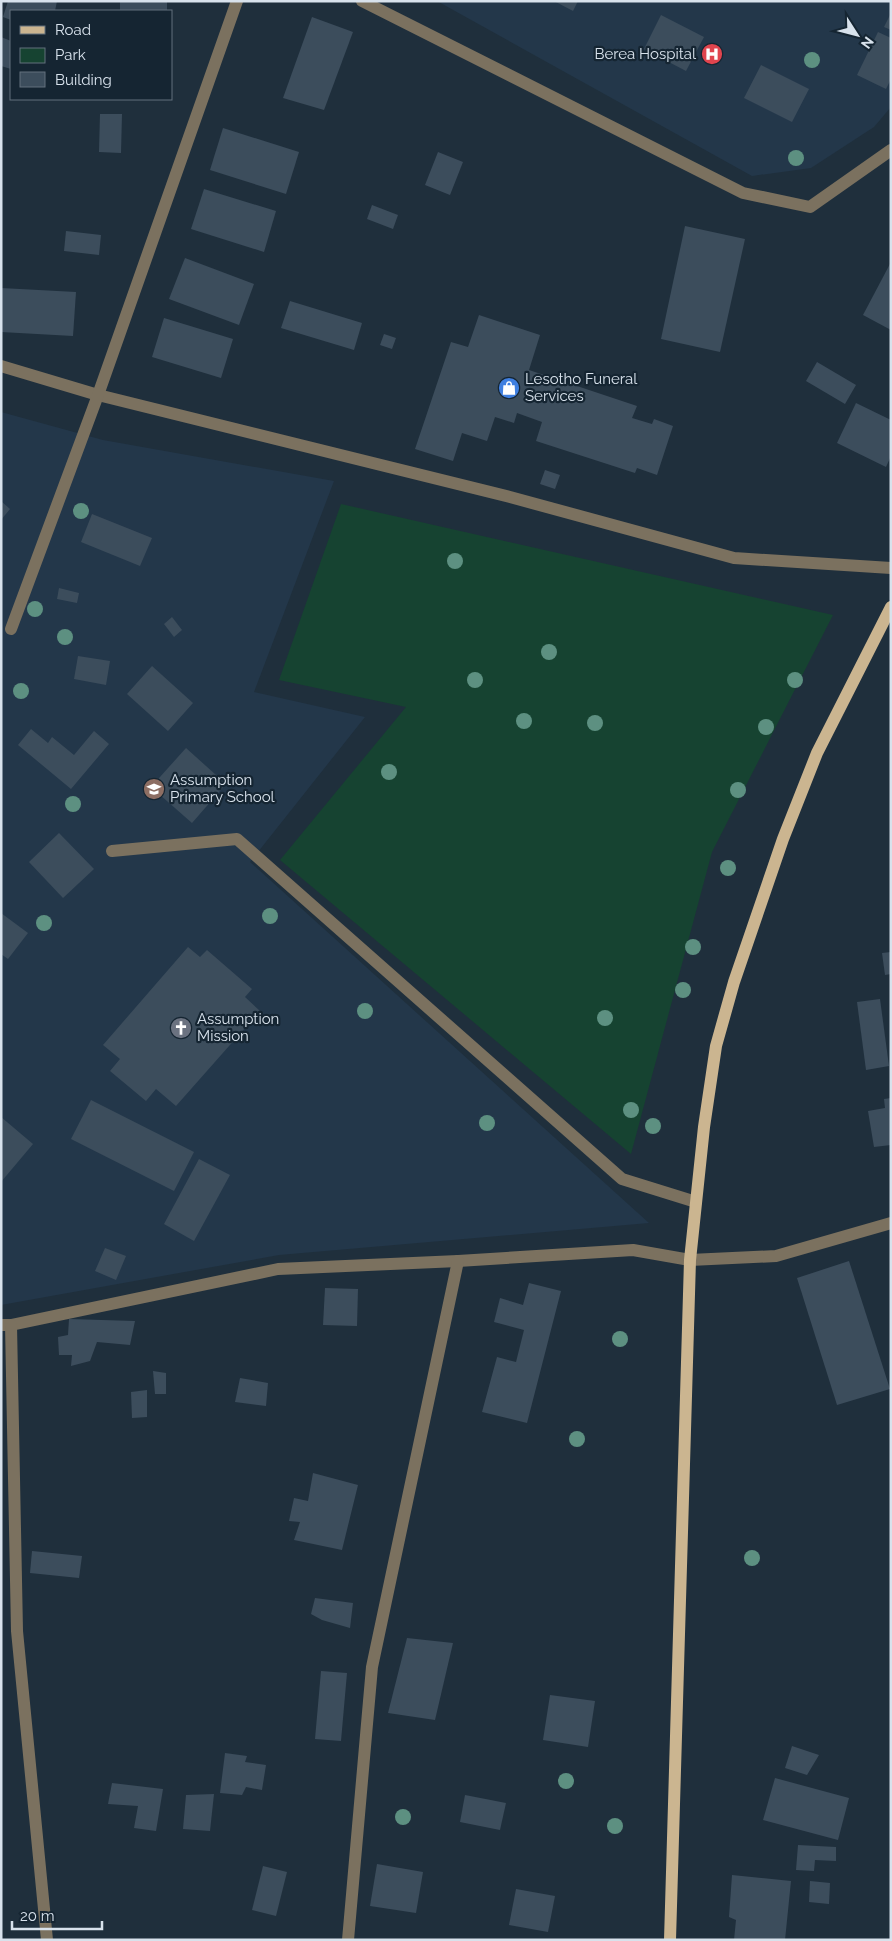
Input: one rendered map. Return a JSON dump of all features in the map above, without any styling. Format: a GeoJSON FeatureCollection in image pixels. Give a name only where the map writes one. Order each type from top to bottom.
{"type":"FeatureCollection","features":[{"type":"Feature","properties":{"kind":"main road"},"geometry":{"type":"LineString","coordinates":[[670,1940],[690,1260],[716,1046],[754,920],[782,839],[817,753],[891,607]]}},
{"type":"Feature","properties":{"kind":"street"},"geometry":{"type":"LineString","coordinates":[[11,629],[98,395],[237,1]]}},
{"type":"Feature","properties":{"kind":"street"},"geometry":{"type":"LineString","coordinates":[[362,1],[743,193],[810,207],[891,150]]}},
{"type":"Feature","properties":{"kind":"street"},"geometry":{"type":"LineString","coordinates":[[1,366],[98,395],[510,497],[734,558],[891,568]]}},
{"type":"Feature","properties":{"kind":"street"},"geometry":{"type":"LineString","coordinates":[[112,851],[237,838],[622,1179],[696,1202]]}},
{"type":"Feature","properties":{"kind":"street"},"geometry":{"type":"LineString","coordinates":[[47,1940],[17,1632],[6,1325],[278,1269],[458,1262],[633,1250],[690,1260],[776,1256],[891,1223]]}},
{"type":"Feature","properties":{"kind":"street"},"geometry":{"type":"LineString","coordinates":[[348,1940],[372,1667],[458,1262]]}},
{"type":"Feature","properties":{"kind":"shaded area","name":"Berea Hospital"},"geometry":{"type":"Polygon","coordinates":[[[437,1],[891,1],[891,107],[874,127],[811,168],[752,176],[437,1]]]}},
{"type":"Feature","properties":{"kind":"shaded area","name":"Assumption Primary School"},"geometry":{"type":"Polygon","coordinates":[[[1,412],[103,440],[334,481],[254,692],[365,717],[250,862],[649,1223],[279,1255],[1,1305],[1,412]]]}},
{"type":"Feature","properties":{"kind":"green space"},"geometry":{"type":"Polygon","coordinates":[[[341,504],[833,615],[712,852],[631,1154],[280,860],[406,707],[279,680],[341,504]]]}},
{"type":"Feature","properties":{"kind":"building"},"geometry":{"type":"Polygon","coordinates":[[[8,1],[57,1],[55,10],[10,10],[10,20],[3,17],[8,1]]]}},
{"type":"Feature","properties":{"kind":"building"},"geometry":{"type":"Polygon","coordinates":[[[120,1],[167,1],[167,10],[120,10],[120,1]]]}},
{"type":"Feature","properties":{"kind":"building"},"geometry":{"type":"Polygon","coordinates":[[[554,1],[578,1],[573,11],[554,1]]]}},
{"type":"Feature","properties":{"kind":"building"},"geometry":{"type":"Polygon","coordinates":[[[891,13],[891,30],[884,27],[891,13]]]}},
{"type":"Feature","properties":{"kind":"building"},"geometry":{"type":"Polygon","coordinates":[[[661,15],[704,37],[686,71],[644,49],[661,15]]]}},
{"type":"Feature","properties":{"kind":"building"},"geometry":{"type":"Polygon","coordinates":[[[312,17],[353,32],[324,110],[283,98],[312,17]]]}},
{"type":"Feature","properties":{"kind":"building"},"geometry":{"type":"Polygon","coordinates":[[[878,32],[891,38],[891,79],[886,89],[857,75],[878,32]]]}},
{"type":"Feature","properties":{"kind":"building"},"geometry":{"type":"Polygon","coordinates":[[[1,37],[10,41],[10,69],[1,66],[1,37]]]}},
{"type":"Feature","properties":{"kind":"building"},"geometry":{"type":"Polygon","coordinates":[[[761,65],[809,89],[792,122],[744,98],[761,65]]]}},
{"type":"Feature","properties":{"kind":"building"},"geometry":{"type":"Polygon","coordinates":[[[100,114],[122,114],[121,153],[99,152],[100,114]]]}},
{"type":"Feature","properties":{"kind":"building"},"geometry":{"type":"Polygon","coordinates":[[[223,128],[299,152],[286,194],[210,170],[223,128]]]}},
{"type":"Feature","properties":{"kind":"building"},"geometry":{"type":"Polygon","coordinates":[[[438,152],[463,162],[450,195],[425,185],[438,152]]]}},
{"type":"Feature","properties":{"kind":"building"},"geometry":{"type":"Polygon","coordinates":[[[204,189],[276,211],[264,252],[191,229],[204,189]]]}},
{"type":"Feature","properties":{"kind":"building"},"geometry":{"type":"Polygon","coordinates":[[[372,205],[398,215],[393,229],[367,219],[372,205]]]}},
{"type":"Feature","properties":{"kind":"building"},"geometry":{"type":"Polygon","coordinates":[[[685,226],[745,239],[720,352],[661,339],[685,226]]]}},
{"type":"Feature","properties":{"kind":"building"},"geometry":{"type":"Polygon","coordinates":[[[66,231],[101,235],[99,255],[64,251],[66,231]]]}},
{"type":"Feature","properties":{"kind":"building"},"geometry":{"type":"Polygon","coordinates":[[[185,258],[254,284],[239,325],[169,299],[185,258]]]}},
{"type":"Feature","properties":{"kind":"building"},"geometry":{"type":"Polygon","coordinates":[[[891,262],[891,330],[863,315],[891,262]]]}},
{"type":"Feature","properties":{"kind":"building"},"geometry":{"type":"Polygon","coordinates":[[[1,288],[76,292],[73,336],[1,332],[1,288]]]}},
{"type":"Feature","properties":{"kind":"building"},"geometry":{"type":"Polygon","coordinates":[[[290,301],[362,323],[354,350],[281,328],[290,301]]]}},
{"type":"Feature","properties":{"kind":"building","name":"Lesotho Funeral Services"},"geometry":{"type":"Polygon","coordinates":[[[479,315],[540,335],[529,370],[637,406],[632,418],[652,424],[654,419],[673,426],[657,475],[637,468],[635,473],[536,441],[542,422],[517,413],[514,423],[495,417],[487,441],[462,433],[453,461],[415,449],[451,342],[468,347],[479,315]]]}},
{"type":"Feature","properties":{"kind":"building"},"geometry":{"type":"Polygon","coordinates":[[[164,318],[233,339],[221,378],[152,357],[164,318]]]}},
{"type":"Feature","properties":{"kind":"building"},"geometry":{"type":"Polygon","coordinates":[[[384,334],[396,338],[392,349],[380,345],[384,334]]]}},
{"type":"Feature","properties":{"kind":"building"},"geometry":{"type":"Polygon","coordinates":[[[817,362],[856,385],[845,404],[806,381],[817,362]]]}},
{"type":"Feature","properties":{"kind":"building"},"geometry":{"type":"Polygon","coordinates":[[[856,403],[891,420],[891,456],[886,467],[837,443],[856,403]]]}},
{"type":"Feature","properties":{"kind":"building"},"geometry":{"type":"Polygon","coordinates":[[[545,470],[560,475],[555,489],[540,484],[545,470]]]}},
{"type":"Feature","properties":{"kind":"building"},"geometry":{"type":"Polygon","coordinates":[[[1,501],[10,509],[1,520],[1,501]]]}},
{"type":"Feature","properties":{"kind":"building"},"geometry":{"type":"Polygon","coordinates":[[[92,514],[152,538],[140,566],[81,542],[92,514]]]}},
{"type":"Feature","properties":{"kind":"building"},"geometry":{"type":"Polygon","coordinates":[[[59,588],[79,593],[77,603],[57,599],[59,588]]]}},
{"type":"Feature","properties":{"kind":"building"},"geometry":{"type":"Polygon","coordinates":[[[172,617],[182,630],[174,637],[164,624],[172,617]]]}},
{"type":"Feature","properties":{"kind":"building"},"geometry":{"type":"Polygon","coordinates":[[[78,656],[110,661],[106,685],[74,679],[78,656]]]}},
{"type":"Feature","properties":{"kind":"building"},"geometry":{"type":"Polygon","coordinates":[[[152,666],[193,703],[168,731],[127,694],[152,666]]]}},
{"type":"Feature","properties":{"kind":"building"},"geometry":{"type":"Polygon","coordinates":[[[31,729],[48,743],[52,737],[74,755],[94,731],[109,744],[71,789],[18,745],[31,729]]]}},
{"type":"Feature","properties":{"kind":"building"},"geometry":{"type":"Polygon","coordinates":[[[186,748],[226,784],[192,823],[151,787],[186,748]]]}},
{"type":"Feature","properties":{"kind":"building"},"geometry":{"type":"Polygon","coordinates":[[[59,833],[94,869],[63,898],[29,862],[59,833]]]}},
{"type":"Feature","properties":{"kind":"building"},"geometry":{"type":"Polygon","coordinates":[[[1,913],[28,933],[8,959],[1,954],[1,913]]]}},
{"type":"Feature","properties":{"kind":"building","name":"Assumption Mission"},"geometry":{"type":"Polygon","coordinates":[[[188,947],[200,957],[207,950],[252,989],[245,997],[260,1011],[176,1106],[156,1089],[146,1101],[110,1071],[120,1059],[103,1045],[188,947]]]}},
{"type":"Feature","properties":{"kind":"building"},"geometry":{"type":"Polygon","coordinates":[[[891,952],[891,974],[885,975],[882,953],[891,952]]]}},
{"type":"Feature","properties":{"kind":"building"},"geometry":{"type":"Polygon","coordinates":[[[880,999],[889,1066],[866,1070],[857,1002],[880,999]]]}},
{"type":"Feature","properties":{"kind":"building"},"geometry":{"type":"Polygon","coordinates":[[[891,1098],[891,1145],[874,1147],[868,1111],[885,1108],[884,1099],[891,1098]]]}},
{"type":"Feature","properties":{"kind":"building"},"geometry":{"type":"Polygon","coordinates":[[[91,1100],[194,1152],[174,1191],[71,1139],[91,1100]]]}},
{"type":"Feature","properties":{"kind":"building"},"geometry":{"type":"Polygon","coordinates":[[[1,1117],[33,1144],[1,1182],[1,1117]]]}},
{"type":"Feature","properties":{"kind":"building"},"geometry":{"type":"Polygon","coordinates":[[[199,1159],[230,1175],[194,1241],[164,1224],[199,1159]]]}},
{"type":"Feature","properties":{"kind":"building"},"geometry":{"type":"Polygon","coordinates":[[[105,1248],[126,1256],[116,1280],[95,1271],[105,1248]]]}},
{"type":"Feature","properties":{"kind":"building"},"geometry":{"type":"Polygon","coordinates":[[[849,1261],[890,1389],[837,1405],[797,1278],[849,1261]]]}},
{"type":"Feature","properties":{"kind":"building"},"geometry":{"type":"Polygon","coordinates":[[[529,1283],[561,1291],[527,1423],[482,1412],[497,1357],[516,1362],[524,1330],[494,1322],[500,1298],[523,1305],[529,1283]]]}},
{"type":"Feature","properties":{"kind":"building"},"geometry":{"type":"Polygon","coordinates":[[[325,1288],[358,1289],[357,1326],[323,1325],[325,1288]]]}},
{"type":"Feature","properties":{"kind":"building"},"geometry":{"type":"Polygon","coordinates":[[[69,1319],[135,1321],[130,1345],[97,1342],[90,1361],[71,1366],[72,1355],[59,1355],[58,1337],[68,1335],[69,1319]]]}},
{"type":"Feature","properties":{"kind":"building"},"geometry":{"type":"Polygon","coordinates":[[[153,1371],[166,1373],[166,1394],[155,1394],[153,1371]]]}},
{"type":"Feature","properties":{"kind":"building"},"geometry":{"type":"Polygon","coordinates":[[[240,1378],[268,1383],[266,1406],[235,1402],[240,1378]]]}},
{"type":"Feature","properties":{"kind":"building"},"geometry":{"type":"Polygon","coordinates":[[[147,1390],[147,1417],[132,1418],[131,1392],[147,1390]]]}},
{"type":"Feature","properties":{"kind":"building"},"geometry":{"type":"Polygon","coordinates":[[[313,1473],[358,1485],[342,1550],[294,1540],[300,1522],[289,1521],[294,1498],[308,1501],[313,1473]]]}},
{"type":"Feature","properties":{"kind":"building"},"geometry":{"type":"Polygon","coordinates":[[[32,1551],[82,1556],[79,1578],[30,1573],[32,1551]]]}},
{"type":"Feature","properties":{"kind":"building"},"geometry":{"type":"Polygon","coordinates":[[[315,1598],[353,1603],[350,1628],[322,1620],[311,1614],[315,1598]]]}},
{"type":"Feature","properties":{"kind":"building"},"geometry":{"type":"Polygon","coordinates":[[[407,1638],[453,1643],[435,1720],[388,1713],[407,1638]]]}},
{"type":"Feature","properties":{"kind":"building"},"geometry":{"type":"Polygon","coordinates":[[[321,1671],[347,1673],[341,1741],[315,1739],[321,1671]]]}},
{"type":"Feature","properties":{"kind":"building"},"geometry":{"type":"Polygon","coordinates":[[[550,1695],[595,1701],[588,1747],[543,1740],[550,1695]]]}},
{"type":"Feature","properties":{"kind":"building"},"geometry":{"type":"Polygon","coordinates":[[[792,1746],[819,1755],[807,1775],[785,1768],[792,1746]]]}},
{"type":"Feature","properties":{"kind":"building"},"geometry":{"type":"Polygon","coordinates":[[[225,1753],[247,1756],[245,1762],[266,1765],[262,1790],[246,1787],[242,1795],[220,1793],[225,1753]]]}},
{"type":"Feature","properties":{"kind":"building"},"geometry":{"type":"Polygon","coordinates":[[[775,1778],[849,1798],[838,1840],[763,1820],[775,1778]]]}},
{"type":"Feature","properties":{"kind":"building"},"geometry":{"type":"Polygon","coordinates":[[[112,1783],[163,1789],[156,1831],[134,1828],[138,1806],[108,1804],[112,1783]]]}},
{"type":"Feature","properties":{"kind":"building"},"geometry":{"type":"Polygon","coordinates":[[[214,1794],[210,1831],[183,1829],[186,1795],[214,1794]]]}},
{"type":"Feature","properties":{"kind":"building"},"geometry":{"type":"Polygon","coordinates":[[[465,1795],[506,1803],[500,1830],[460,1822],[465,1795]]]}},
{"type":"Feature","properties":{"kind":"building"},"geometry":{"type":"Polygon","coordinates":[[[798,1845],[836,1847],[836,1861],[815,1860],[814,1871],[796,1870],[798,1845]]]}},
{"type":"Feature","properties":{"kind":"building"},"geometry":{"type":"Polygon","coordinates":[[[377,1864],[423,1872],[416,1913],[370,1906],[377,1864]]]}},
{"type":"Feature","properties":{"kind":"building"},"geometry":{"type":"Polygon","coordinates":[[[263,1866],[287,1872],[276,1916],[252,1910],[263,1866]]]}},
{"type":"Feature","properties":{"kind":"building"},"geometry":{"type":"Polygon","coordinates":[[[732,1875],[791,1881],[785,1940],[734,1940],[736,1920],[729,1917],[732,1875]]]}},
{"type":"Feature","properties":{"kind":"building"},"geometry":{"type":"Polygon","coordinates":[[[810,1881],[830,1883],[829,1904],[809,1902],[810,1881]]]}},
{"type":"Feature","properties":{"kind":"building"},"geometry":{"type":"Polygon","coordinates":[[[516,1889],[555,1896],[548,1932],[509,1925],[516,1889]]]}},
{"type":"Feature","properties":{"kind":"place","name":"Berea Hospital"},"geometry":{"type":"Point","coordinates":[712,54]}},
{"type":"Feature","properties":{"kind":"place","name":"Lesotho Funeral Services"},"geometry":{"type":"Point","coordinates":[509,388]}},
{"type":"Feature","properties":{"kind":"place","name":"Assumption Primary School"},"geometry":{"type":"Point","coordinates":[154,789]}},
{"type":"Feature","properties":{"kind":"place","name":"Assumption Mission"},"geometry":{"type":"Point","coordinates":[181,1028]}}]}
